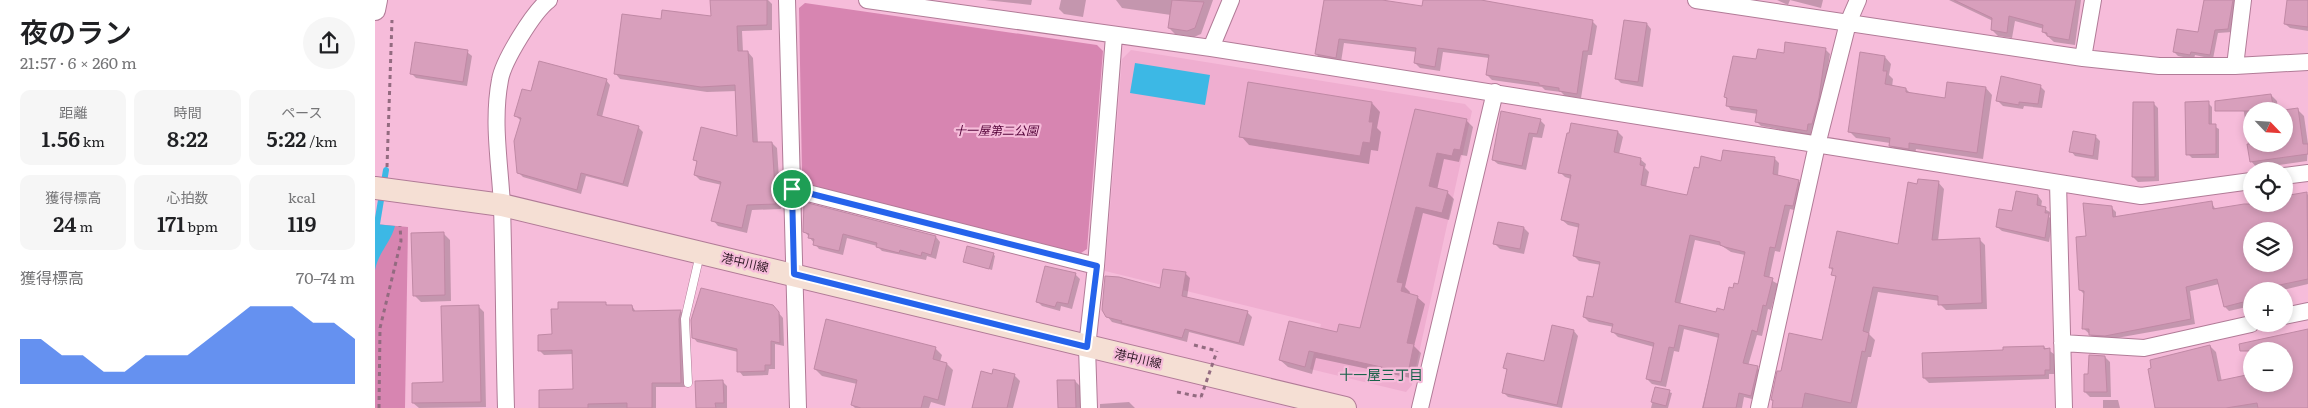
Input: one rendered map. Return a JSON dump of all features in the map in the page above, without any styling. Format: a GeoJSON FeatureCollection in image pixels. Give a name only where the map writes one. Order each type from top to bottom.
{"type":"FeatureCollection","features":[{"type":"Feature","properties":{"kind":"main road","name":"港中川線"},"geometry":{"type":"LineString","coordinates":[[375,188],[502,205],[1345,408]]}},
{"type":"Feature","properties":{"kind":"street"},"geometry":{"type":"LineString","coordinates":[[376,0],[383,13]]}},
{"type":"Feature","properties":{"kind":"street"},"geometry":{"type":"LineString","coordinates":[[506,408],[502,205],[495,110],[500,78],[520,37],[543,4],[549,0]]}},
{"type":"Feature","properties":{"kind":"street"},"geometry":{"type":"LineString","coordinates":[[787,0],[798,408]]}},
{"type":"Feature","properties":{"kind":"street"},"geometry":{"type":"LineString","coordinates":[[867,0],[1114,36],[1211,48],[2141,196],[2243,182]]}},
{"type":"Feature","properties":{"kind":"street"},"geometry":{"type":"LineString","coordinates":[[1211,48],[1231,0]]}},
{"type":"Feature","properties":{"kind":"street"},"geometry":{"type":"LineString","coordinates":[[1696,0],[1736,3],[1848,23],[2083,58],[2159,66],[2235,66],[2308,62]]}},
{"type":"Feature","properties":{"kind":"street"},"geometry":{"type":"LineString","coordinates":[[1759,408],[1817,145],[1848,23],[1859,0]]}},
{"type":"Feature","properties":{"kind":"street"},"geometry":{"type":"LineString","coordinates":[[2083,58],[2093,0]]}},
{"type":"Feature","properties":{"kind":"street"},"geometry":{"type":"LineString","coordinates":[[2235,66],[2243,0]]}},
{"type":"Feature","properties":{"kind":"street"},"geometry":{"type":"LineString","coordinates":[[1089,408],[1087,347],[1097,266],[1114,36]]}},
{"type":"Feature","properties":{"kind":"street"},"geometry":{"type":"LineString","coordinates":[[1420,408],[1495,92]]}},
{"type":"Feature","properties":{"kind":"street"},"geometry":{"type":"LineString","coordinates":[[2293,175],[2308,173]]}},
{"type":"Feature","properties":{"kind":"street"},"geometry":{"type":"LineString","coordinates":[[2058,183],[2064,408]]}},
{"type":"Feature","properties":{"kind":"street"},"geometry":{"type":"LineString","coordinates":[[792,189],[1097,266]]}},
{"type":"Feature","properties":{"kind":"street"},"geometry":{"type":"LineString","coordinates":[[2293,314],[2308,311]]}},
{"type":"Feature","properties":{"kind":"street"},"geometry":{"type":"LineString","coordinates":[[2062,343],[2144,348],[2243,326]]}},
{"type":"Feature","properties":{"kind":"lane"},"geometry":{"type":"LineString","coordinates":[[689,383],[685,319],[700,252]]}},
{"type":"Feature","properties":{"kind":"path"},"geometry":{"type":"LineString","coordinates":[[383,13],[387,166]]}},
{"type":"Feature","properties":{"kind":"path"},"geometry":{"type":"LineString","coordinates":[[379,408],[380,328],[401,241],[401,226]]}},
{"type":"Feature","properties":{"kind":"path"},"geometry":{"type":"LineString","coordinates":[[1177,392],[1201,398],[1217,351],[1194,346]]}},
{"type":"Feature","properties":{"kind":"shaded area"},"geometry":{"type":"Polygon","coordinates":[[[1131,50],[1465,104],[1472,111],[1412,385],[1406,392],[1310,369],[1321,324],[1105,271],[1122,59],[1131,50]]]}},
{"type":"Feature","properties":{"kind":"green space","name":"十一屋第二公園"},"geometry":{"type":"Polygon","coordinates":[[[805,3],[1097,45],[1103,51],[1087,249],[1078,255],[811,187],[802,174],[799,8],[805,3]]]}},
{"type":"Feature","properties":{"kind":"green space"},"geometry":{"type":"Polygon","coordinates":[[[375,224],[408,227],[405,408],[375,408],[375,224]]]}},
{"type":"Feature","properties":{"kind":"water"},"geometry":{"type":"Polygon","coordinates":[[[1135,63],[1210,75],[1205,105],[1130,93],[1135,63]]]}},
{"type":"Feature","properties":{"kind":"water"},"geometry":{"type":"Polygon","coordinates":[[[375,224],[395,226],[375,270],[375,224]]]}},
{"type":"Feature","properties":{"kind":"building"},"geometry":{"type":"Polygon","coordinates":[[[710,0],[767,0],[767,25],[737,26],[738,51],[748,51],[753,142],[772,142],[776,204],[747,205],[742,228],[711,221],[721,182],[694,175],[697,161],[693,160],[701,127],[737,136],[735,85],[701,87],[614,74],[622,14],[661,19],[662,10],[711,16],[710,0]]]}},
{"type":"Feature","properties":{"kind":"building"},"geometry":{"type":"Polygon","coordinates":[[[1172,0],[1204,2],[1195,28],[1187,31],[1168,28],[1172,0]]]}},
{"type":"Feature","properties":{"kind":"building"},"geometry":{"type":"Polygon","coordinates":[[[1324,0],[1382,0],[1422,6],[1423,0],[1481,0],[1593,20],[1588,51],[1583,51],[1577,94],[1559,91],[1559,88],[1539,85],[1539,83],[1486,75],[1489,55],[1438,48],[1435,67],[1414,63],[1416,48],[1339,39],[1336,58],[1315,54],[1324,0]]]}},
{"type":"Feature","properties":{"kind":"building"},"geometry":{"type":"Polygon","coordinates":[[[1954,0],[2076,0],[2069,40],[2047,36],[2047,33],[2042,32],[2043,25],[2009,16],[2007,33],[1991,30],[1992,18],[1954,0]]]}},
{"type":"Feature","properties":{"kind":"building"},"geometry":{"type":"Polygon","coordinates":[[[2204,0],[2233,0],[2228,29],[2215,30],[2210,55],[2191,52],[2190,55],[2173,52],[2177,29],[2198,32],[2204,0]]]}},
{"type":"Feature","properties":{"kind":"building"},"geometry":{"type":"Polygon","coordinates":[[[2287,0],[2308,0],[2308,27],[2284,24],[2287,0]]]}},
{"type":"Feature","properties":{"kind":"building"},"geometry":{"type":"Polygon","coordinates":[[[1624,20],[1647,23],[1638,82],[1615,79],[1624,20]]]}},
{"type":"Feature","properties":{"kind":"building"},"geometry":{"type":"Polygon","coordinates":[[[415,42],[468,50],[463,82],[410,74],[415,42]]]}},
{"type":"Feature","properties":{"kind":"building"},"geometry":{"type":"Polygon","coordinates":[[[1785,42],[1826,48],[1819,98],[1812,124],[1808,124],[1807,131],[1755,122],[1757,110],[1726,106],[1727,98],[1724,97],[1733,56],[1756,59],[1758,49],[1784,53],[1785,42]]]}},
{"type":"Feature","properties":{"kind":"building"},"geometry":{"type":"Polygon","coordinates":[[[1860,52],[1885,56],[1883,71],[1887,71],[1885,84],[1906,88],[1906,92],[1945,98],[1947,82],[1986,87],[1977,153],[1909,143],[1909,149],[1889,146],[1890,138],[1848,132],[1860,52]]]}},
{"type":"Feature","properties":{"kind":"building"},"geometry":{"type":"Polygon","coordinates":[[[539,61],[607,79],[597,115],[639,126],[623,184],[581,173],[577,190],[517,173],[514,141],[521,118],[514,116],[522,89],[531,91],[539,61]]]}},
{"type":"Feature","properties":{"kind":"building"},"geometry":{"type":"Polygon","coordinates":[[[2001,76],[2041,85],[2038,104],[2019,102],[2019,105],[1996,101],[2001,76]]]}},
{"type":"Feature","properties":{"kind":"building"},"geometry":{"type":"Polygon","coordinates":[[[1248,82],[1372,102],[1369,122],[1373,122],[1370,143],[1363,142],[1360,156],[1239,137],[1248,82]]]}},
{"type":"Feature","properties":{"kind":"building"},"geometry":{"type":"Polygon","coordinates":[[[2271,94],[2272,102],[2243,102],[2243,111],[2215,111],[2215,101],[2271,94]]]}},
{"type":"Feature","properties":{"kind":"building"},"geometry":{"type":"Polygon","coordinates":[[[2209,101],[2209,124],[2216,124],[2216,154],[2186,155],[2185,102],[2209,101]]]}},
{"type":"Feature","properties":{"kind":"building"},"geometry":{"type":"Polygon","coordinates":[[[2133,102],[2154,102],[2155,177],[2132,177],[2133,102]]]}},
{"type":"Feature","properties":{"kind":"building"},"geometry":{"type":"Polygon","coordinates":[[[2298,108],[2303,144],[2308,144],[2308,154],[2250,162],[2248,152],[2293,152],[2293,109],[2298,108]]]}},
{"type":"Feature","properties":{"kind":"building"},"geometry":{"type":"Polygon","coordinates":[[[1415,109],[1467,119],[1460,150],[1454,149],[1452,156],[1437,153],[1429,186],[1448,191],[1442,213],[1416,207],[1397,282],[1403,283],[1401,291],[1418,296],[1407,343],[1414,344],[1408,373],[1309,351],[1305,367],[1279,360],[1289,321],[1337,332],[1339,324],[1360,328],[1415,109]]]}},
{"type":"Feature","properties":{"kind":"building"},"geometry":{"type":"Polygon","coordinates":[[[1501,111],[1541,119],[1537,134],[1529,133],[1522,166],[1492,160],[1501,111]]]}},
{"type":"Feature","properties":{"kind":"building"},"geometry":{"type":"Polygon","coordinates":[[[1571,123],[1618,131],[1614,152],[1641,158],[1640,165],[1644,166],[1641,185],[1672,192],[1687,195],[1694,167],[1699,168],[1701,156],[1721,161],[1723,150],[1775,157],[1773,174],[1799,180],[1793,206],[1785,205],[1775,248],[1770,247],[1764,276],[1773,278],[1766,306],[1763,305],[1757,332],[1752,330],[1743,363],[1758,366],[1751,396],[1739,393],[1736,408],[1703,408],[1719,334],[1679,325],[1674,348],[1669,347],[1661,382],[1646,379],[1654,343],[1611,332],[1613,324],[1583,317],[1587,296],[1593,297],[1600,262],[1573,256],[1579,224],[1561,220],[1571,175],[1558,173],[1567,133],[1569,133],[1571,123]],[[1690,235],[1675,302],[1716,312],[1717,308],[1724,310],[1729,287],[1733,288],[1734,283],[1738,284],[1745,252],[1720,245],[1720,242],[1690,235]]]}},
{"type":"Feature","properties":{"kind":"building"},"geometry":{"type":"Polygon","coordinates":[[[2073,131],[2096,135],[2093,156],[2069,152],[2073,131]]]}},
{"type":"Feature","properties":{"kind":"building"},"geometry":{"type":"Polygon","coordinates":[[[1918,179],[1939,181],[1932,240],[1980,238],[1982,303],[1938,305],[1938,296],[1873,287],[1863,331],[1869,333],[1865,352],[1862,351],[1851,403],[1805,393],[1802,408],[1772,408],[1773,400],[1771,400],[1777,371],[1781,371],[1789,333],[1822,340],[1836,276],[1831,275],[1833,268],[1829,268],[1837,231],[1898,244],[1908,182],[1917,184],[1918,179]]]}},
{"type":"Feature","properties":{"kind":"building"},"geometry":{"type":"Polygon","coordinates":[[[2016,191],[2038,195],[2037,205],[2046,207],[2045,213],[2049,213],[2045,238],[1996,227],[1999,209],[2012,211],[2016,191]]]}},
{"type":"Feature","properties":{"kind":"building"},"geometry":{"type":"Polygon","coordinates":[[[2307,192],[2308,279],[2293,282],[2243,282],[2243,302],[2224,307],[2217,279],[2186,287],[2191,319],[2105,336],[2089,335],[2089,329],[2082,329],[2084,291],[2079,290],[2076,237],[2086,236],[2083,203],[2112,206],[2113,217],[2212,201],[2213,209],[2243,204],[2243,212],[2293,212],[2293,194],[2307,192]]]}},
{"type":"Feature","properties":{"kind":"building"},"geometry":{"type":"Polygon","coordinates":[[[804,202],[936,236],[931,255],[922,252],[921,256],[900,250],[899,253],[876,247],[877,243],[843,234],[839,251],[813,245],[814,239],[808,238],[809,234],[803,232],[804,202]]]}},
{"type":"Feature","properties":{"kind":"building"},"geometry":{"type":"Polygon","coordinates":[[[1498,222],[1524,227],[1520,249],[1493,244],[1498,222]]]}},
{"type":"Feature","properties":{"kind":"building"},"geometry":{"type":"Polygon","coordinates":[[[444,232],[445,295],[413,296],[411,233],[444,232]]]}},
{"type":"Feature","properties":{"kind":"building"},"geometry":{"type":"Polygon","coordinates":[[[967,246],[994,253],[989,269],[963,262],[967,246]]]}},
{"type":"Feature","properties":{"kind":"building"},"geometry":{"type":"Polygon","coordinates":[[[1045,266],[1076,273],[1068,304],[1057,302],[1055,307],[1036,302],[1045,266]]]}},
{"type":"Feature","properties":{"kind":"building"},"geometry":{"type":"Polygon","coordinates":[[[1163,269],[1186,272],[1182,296],[1248,311],[1239,343],[1185,329],[1182,338],[1121,323],[1122,321],[1106,317],[1102,310],[1105,276],[1119,277],[1160,288],[1163,269]]]}},
{"type":"Feature","properties":{"kind":"building"},"geometry":{"type":"Polygon","coordinates":[[[701,288],[773,305],[779,312],[780,343],[771,341],[771,365],[765,365],[765,371],[737,372],[737,349],[692,338],[691,320],[701,288]]]}},
{"type":"Feature","properties":{"kind":"building"},"geometry":{"type":"Polygon","coordinates":[[[558,302],[606,302],[606,305],[632,305],[633,311],[681,310],[679,319],[681,383],[652,383],[652,408],[627,408],[627,403],[588,404],[588,408],[539,408],[539,390],[573,389],[572,350],[538,351],[538,335],[552,334],[551,309],[558,309],[558,302]]]}},
{"type":"Feature","properties":{"kind":"building"},"geometry":{"type":"Polygon","coordinates":[[[479,305],[481,402],[412,403],[412,383],[443,382],[441,306],[479,305]]]}},
{"type":"Feature","properties":{"kind":"building"},"geometry":{"type":"Polygon","coordinates":[[[826,319],[936,347],[933,359],[947,363],[938,400],[924,396],[921,408],[861,408],[851,405],[857,380],[814,369],[826,319]]]}},
{"type":"Feature","properties":{"kind":"building"},"geometry":{"type":"Polygon","coordinates":[[[1552,325],[1574,330],[1557,405],[1502,393],[1507,369],[1503,368],[1507,353],[1544,361],[1552,325]]]}},
{"type":"Feature","properties":{"kind":"building"},"geometry":{"type":"Polygon","coordinates":[[[2308,329],[2308,408],[2258,408],[2257,403],[2226,408],[2155,408],[2148,369],[2151,368],[2150,360],[2210,345],[2218,381],[2243,376],[2243,392],[2293,392],[2293,342],[2248,342],[2308,329]]]}},
{"type":"Feature","properties":{"kind":"building"},"geometry":{"type":"Polygon","coordinates":[[[2243,343],[2243,351],[2240,351],[2239,344],[2243,343]]]}},
{"type":"Feature","properties":{"kind":"building"},"geometry":{"type":"Polygon","coordinates":[[[2044,346],[2044,349],[2050,348],[2050,370],[2045,370],[2045,375],[1923,378],[1922,353],[2003,350],[2003,347],[2044,346]]]}},
{"type":"Feature","properties":{"kind":"building"},"geometry":{"type":"Polygon","coordinates":[[[2089,355],[2105,356],[2107,392],[2084,392],[2084,374],[2088,374],[2089,355]]]}},
{"type":"Feature","properties":{"kind":"building"},"geometry":{"type":"Polygon","coordinates":[[[993,369],[1015,374],[1007,408],[972,408],[981,371],[992,374],[993,369]]]}},
{"type":"Feature","properties":{"kind":"building"},"geometry":{"type":"Polygon","coordinates":[[[723,380],[724,403],[715,403],[716,408],[696,408],[695,381],[723,380]]]}},
{"type":"Feature","properties":{"kind":"building"},"geometry":{"type":"Polygon","coordinates":[[[1057,380],[1075,380],[1076,408],[1058,408],[1057,380]]]}},
{"type":"Feature","properties":{"kind":"building"},"geometry":{"type":"Polygon","coordinates":[[[1655,387],[1670,390],[1666,406],[1651,402],[1655,387]]]}},
{"type":"Feature","properties":{"kind":"waterway"},"geometry":{"type":"LineString","coordinates":[[375,236],[386,170]]}},
{"type":"Feature","properties":{"kind":"district","name":"十一屋三丁目"},"geometry":{"type":"Point","coordinates":[1381,375]}},
{"type":"Feature","properties":{"kind":"route"},"geometry":{"type":"LineString","coordinates":[[792,189],[1097,266],[1087,347],[794,274],[792,189]]}}]}
